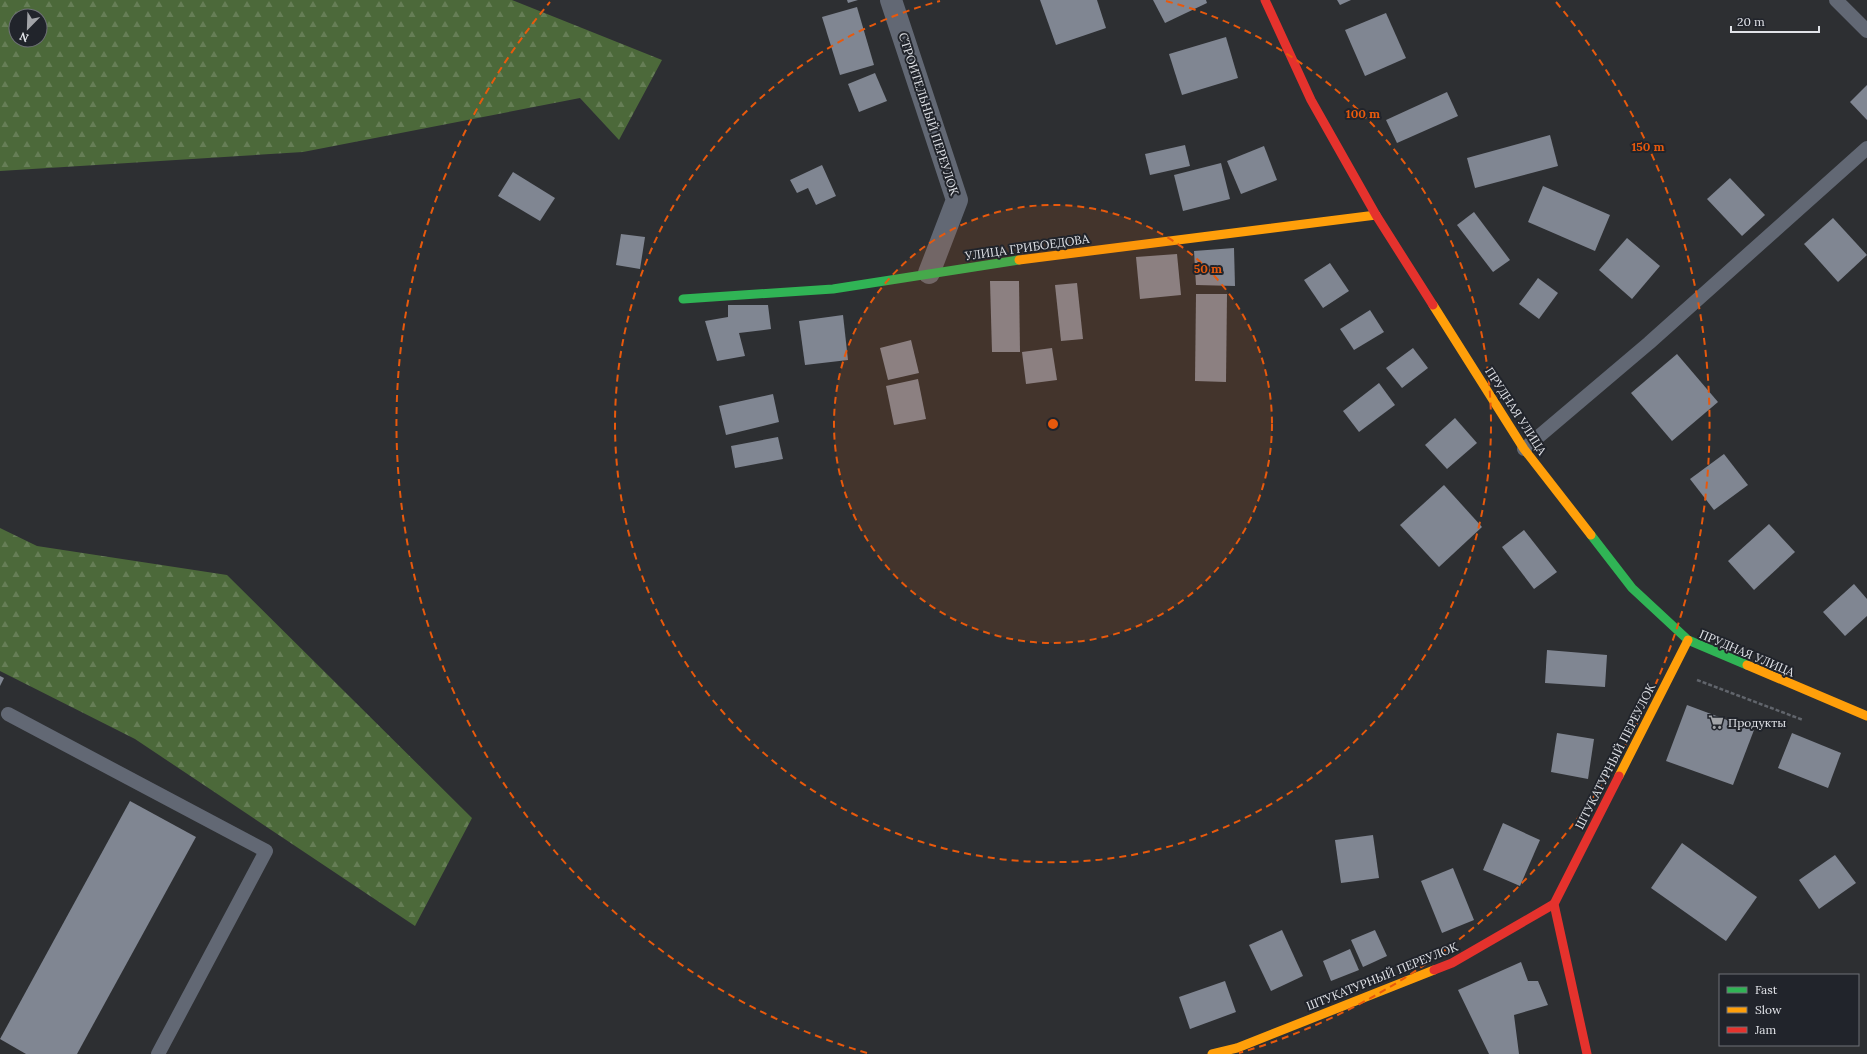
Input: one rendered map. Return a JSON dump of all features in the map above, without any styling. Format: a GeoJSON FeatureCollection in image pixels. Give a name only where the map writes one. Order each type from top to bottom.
{"type":"FeatureCollection","features":[{"type":"Feature","properties":{"kind":"street","name":"СТРОИТЕЛЬНЫЙ ПЕРЕУЛОК"},"geometry":{"type":"LineString","coordinates":[[891,0],[958,200],[929,273]]}},
{"type":"Feature","properties":{"kind":"street","name":"ПРУДНАЯ УЛИЦА"},"geometry":{"type":"LineString","coordinates":[[1265,0],[1311,100],[1376,215],[1524,449],[1632,588],[1688,640],[1867,716]]}},
{"type":"Feature","properties":{"kind":"street","name":"УЛИЦА ГРИБОЕДОВА"},"geometry":{"type":"LineString","coordinates":[[683,299],[833,289],[1035,257],[1376,215]]}},
{"type":"Feature","properties":{"kind":"street","name":"ШТУКАТУРНЫЙ ПЕРЕУЛОК"},"geometry":{"type":"LineString","coordinates":[[1212,1054],[1237,1048],[1452,963],[1554,904],[1688,640]]}},
{"type":"Feature","properties":{"kind":"street"},"geometry":{"type":"LineString","coordinates":[[1554,904],[1587,1054]]}},
{"type":"Feature","properties":{"kind":"lane"},"geometry":{"type":"LineString","coordinates":[[1836,0],[1867,31]]}},
{"type":"Feature","properties":{"kind":"lane"},"geometry":{"type":"LineString","coordinates":[[1524,449],[1649,343],[1867,148]]}},
{"type":"Feature","properties":{"kind":"lane"},"geometry":{"type":"LineString","coordinates":[[8,714],[266,851],[158,1054]]}},
{"type":"Feature","properties":{"kind":"path"},"geometry":{"type":"LineString","coordinates":[[1672,670],[1809,722]]}},
{"type":"Feature","properties":{"kind":"green space"},"geometry":{"type":"Polygon","coordinates":[[[0,0],[512,0],[662,60],[619,140],[580,98],[303,152],[0,171],[0,0]]]}},
{"type":"Feature","properties":{"kind":"green space"},"geometry":{"type":"Polygon","coordinates":[[[0,528],[37,546],[227,575],[472,818],[415,926],[135,739],[0,671],[0,528]]]}},
{"type":"Feature","properties":{"kind":"building"},"geometry":{"type":"Polygon","coordinates":[[[847,0],[858,0],[848,3],[847,0]]]}},
{"type":"Feature","properties":{"kind":"building"},"geometry":{"type":"Polygon","coordinates":[[[1040,0],[1097,0],[1106,28],[1056,45],[1040,0]]]}},
{"type":"Feature","properties":{"kind":"building"},"geometry":{"type":"Polygon","coordinates":[[[1153,0],[1206,0],[1207,3],[1165,23],[1153,0]]]}},
{"type":"Feature","properties":{"kind":"building"},"geometry":{"type":"Polygon","coordinates":[[[1337,0],[1351,0],[1340,5],[1337,0]]]}},
{"type":"Feature","properties":{"kind":"building"},"geometry":{"type":"Polygon","coordinates":[[[857,7],[874,65],[840,75],[822,17],[857,7]]]}},
{"type":"Feature","properties":{"kind":"building"},"geometry":{"type":"Polygon","coordinates":[[[1386,13],[1406,58],[1365,76],[1345,30],[1386,13]]]}},
{"type":"Feature","properties":{"kind":"building"},"geometry":{"type":"Polygon","coordinates":[[[1226,37],[1238,78],[1182,95],[1169,54],[1226,37]]]}},
{"type":"Feature","properties":{"kind":"building"},"geometry":{"type":"Polygon","coordinates":[[[875,73],[887,101],[859,112],[848,84],[875,73]]]}},
{"type":"Feature","properties":{"kind":"building"},"geometry":{"type":"Polygon","coordinates":[[[1867,85],[1867,120],[1850,102],[1867,85]]]}},
{"type":"Feature","properties":{"kind":"building"},"geometry":{"type":"Polygon","coordinates":[[[1447,92],[1458,116],[1397,143],[1386,120],[1447,92]]]}},
{"type":"Feature","properties":{"kind":"building"},"geometry":{"type":"Polygon","coordinates":[[[1550,135],[1558,166],[1475,188],[1467,158],[1550,135]]]}},
{"type":"Feature","properties":{"kind":"building"},"geometry":{"type":"Polygon","coordinates":[[[1185,145],[1190,166],[1150,175],[1145,154],[1185,145]]]}},
{"type":"Feature","properties":{"kind":"building"},"geometry":{"type":"Polygon","coordinates":[[[1264,146],[1277,180],[1241,194],[1227,161],[1264,146]]]}},
{"type":"Feature","properties":{"kind":"building"},"geometry":{"type":"Polygon","coordinates":[[[1221,163],[1230,199],[1183,211],[1174,175],[1221,163]]]}},
{"type":"Feature","properties":{"kind":"building"},"geometry":{"type":"Polygon","coordinates":[[[822,165],[836,196],[816,205],[808,188],[797,193],[790,180],[822,165]]]}},
{"type":"Feature","properties":{"kind":"building"},"geometry":{"type":"Polygon","coordinates":[[[513,172],[555,198],[540,221],[498,196],[513,172]]]}},
{"type":"Feature","properties":{"kind":"building"},"geometry":{"type":"Polygon","coordinates":[[[1730,178],[1765,215],[1742,236],[1707,199],[1730,178]]]}},
{"type":"Feature","properties":{"kind":"building"},"geometry":{"type":"Polygon","coordinates":[[[1543,186],[1610,215],[1595,251],[1528,222],[1543,186]]]}},
{"type":"Feature","properties":{"kind":"building"},"geometry":{"type":"Polygon","coordinates":[[[1474,212],[1510,260],[1493,272],[1457,225],[1474,212]]]}},
{"type":"Feature","properties":{"kind":"building"},"geometry":{"type":"Polygon","coordinates":[[[1833,218],[1867,255],[1838,282],[1804,244],[1833,218]]]}},
{"type":"Feature","properties":{"kind":"building"},"geometry":{"type":"Polygon","coordinates":[[[621,234],[645,237],[640,269],[616,265],[621,234]]]}},
{"type":"Feature","properties":{"kind":"building"},"geometry":{"type":"Polygon","coordinates":[[[1627,238],[1660,266],[1632,299],[1599,270],[1627,238]]]}},
{"type":"Feature","properties":{"kind":"building"},"geometry":{"type":"Polygon","coordinates":[[[1234,248],[1235,286],[1196,285],[1194,251],[1234,248]]]}},
{"type":"Feature","properties":{"kind":"building"},"geometry":{"type":"Polygon","coordinates":[[[1177,254],[1181,295],[1140,299],[1136,257],[1177,254]]]}},
{"type":"Feature","properties":{"kind":"building"},"geometry":{"type":"Polygon","coordinates":[[[1330,263],[1349,291],[1323,308],[1304,280],[1330,263]]]}},
{"type":"Feature","properties":{"kind":"building"},"geometry":{"type":"Polygon","coordinates":[[[1538,278],[1558,293],[1539,319],[1519,304],[1538,278]]]}},
{"type":"Feature","properties":{"kind":"building"},"geometry":{"type":"Polygon","coordinates":[[[990,281],[1019,281],[1020,352],[992,352],[990,281]]]}},
{"type":"Feature","properties":{"kind":"building"},"geometry":{"type":"Polygon","coordinates":[[[1077,283],[1083,339],[1061,341],[1055,285],[1077,283]]]}},
{"type":"Feature","properties":{"kind":"building"},"geometry":{"type":"Polygon","coordinates":[[[1196,294],[1227,294],[1226,382],[1195,381],[1196,294]]]}},
{"type":"Feature","properties":{"kind":"building"},"geometry":{"type":"Polygon","coordinates":[[[728,305],[768,305],[771,329],[739,333],[745,356],[717,361],[705,321],[728,317],[728,305]]]}},
{"type":"Feature","properties":{"kind":"building"},"geometry":{"type":"Polygon","coordinates":[[[1370,310],[1384,332],[1354,350],[1340,329],[1370,310]]]}},
{"type":"Feature","properties":{"kind":"building"},"geometry":{"type":"Polygon","coordinates":[[[843,315],[848,360],[805,365],[799,321],[843,315]]]}},
{"type":"Feature","properties":{"kind":"building"},"geometry":{"type":"Polygon","coordinates":[[[911,340],[919,373],[888,380],[880,348],[911,340]]]}},
{"type":"Feature","properties":{"kind":"building"},"geometry":{"type":"Polygon","coordinates":[[[1052,348],[1057,380],[1026,384],[1022,352],[1052,348]]]}},
{"type":"Feature","properties":{"kind":"building"},"geometry":{"type":"Polygon","coordinates":[[[1413,348],[1428,368],[1402,388],[1386,368],[1413,348]]]}},
{"type":"Feature","properties":{"kind":"building"},"geometry":{"type":"Polygon","coordinates":[[[1677,354],[1718,402],[1672,441],[1631,393],[1677,354]]]}},
{"type":"Feature","properties":{"kind":"building"},"geometry":{"type":"Polygon","coordinates":[[[918,379],[926,419],[894,425],[886,386],[918,379]]]}},
{"type":"Feature","properties":{"kind":"building"},"geometry":{"type":"Polygon","coordinates":[[[1379,383],[1395,405],[1359,432],[1343,411],[1379,383]]]}},
{"type":"Feature","properties":{"kind":"building"},"geometry":{"type":"Polygon","coordinates":[[[773,394],[779,422],[726,435],[719,406],[773,394]]]}},
{"type":"Feature","properties":{"kind":"building"},"geometry":{"type":"Polygon","coordinates":[[[1455,418],[1477,443],[1447,469],[1425,445],[1455,418]]]}},
{"type":"Feature","properties":{"kind":"building"},"geometry":{"type":"Polygon","coordinates":[[[778,437],[783,459],[735,468],[731,446],[778,437]]]}},
{"type":"Feature","properties":{"kind":"building"},"geometry":{"type":"Polygon","coordinates":[[[1724,454],[1748,485],[1714,510],[1690,479],[1724,454]]]}},
{"type":"Feature","properties":{"kind":"building"},"geometry":{"type":"Polygon","coordinates":[[[1444,485],[1482,527],[1439,567],[1400,525],[1444,485]]]}},
{"type":"Feature","properties":{"kind":"building"},"geometry":{"type":"Polygon","coordinates":[[[1769,524],[1795,552],[1754,590],[1728,561],[1769,524]]]}},
{"type":"Feature","properties":{"kind":"building"},"geometry":{"type":"Polygon","coordinates":[[[1524,530],[1557,572],[1534,589],[1502,547],[1524,530]]]}},
{"type":"Feature","properties":{"kind":"building"},"geometry":{"type":"Polygon","coordinates":[[[1854,584],[1867,599],[1867,616],[1845,636],[1823,612],[1854,584]]]}},
{"type":"Feature","properties":{"kind":"building"},"geometry":{"type":"Polygon","coordinates":[[[1547,650],[1607,655],[1605,687],[1545,683],[1547,650]]]}},
{"type":"Feature","properties":{"kind":"building"},"geometry":{"type":"Polygon","coordinates":[[[0,676],[4,678],[0,686],[0,676]]]}},
{"type":"Feature","properties":{"kind":"building"},"geometry":{"type":"Polygon","coordinates":[[[1687,705],[1754,730],[1733,785],[1666,761],[1687,705]]]}},
{"type":"Feature","properties":{"kind":"building"},"geometry":{"type":"Polygon","coordinates":[[[1557,733],[1594,739],[1588,779],[1551,772],[1557,733]]]}},
{"type":"Feature","properties":{"kind":"building"},"geometry":{"type":"Polygon","coordinates":[[[1792,733],[1841,753],[1828,788],[1778,768],[1792,733]]]}},
{"type":"Feature","properties":{"kind":"building"},"geometry":{"type":"Polygon","coordinates":[[[130,801],[196,837],[77,1054],[26,1054],[0,1039],[130,801]]]}},
{"type":"Feature","properties":{"kind":"building"},"geometry":{"type":"Polygon","coordinates":[[[1503,823],[1540,840],[1520,886],[1483,870],[1503,823]]]}},
{"type":"Feature","properties":{"kind":"building"},"geometry":{"type":"Polygon","coordinates":[[[1373,835],[1379,878],[1341,883],[1335,840],[1373,835]]]}},
{"type":"Feature","properties":{"kind":"building"},"geometry":{"type":"Polygon","coordinates":[[[1682,843],[1757,897],[1726,941],[1651,888],[1682,843]]]}},
{"type":"Feature","properties":{"kind":"building"},"geometry":{"type":"Polygon","coordinates":[[[1835,855],[1856,883],[1819,909],[1799,880],[1835,855]]]}},
{"type":"Feature","properties":{"kind":"building"},"geometry":{"type":"Polygon","coordinates":[[[1453,868],[1474,920],[1442,933],[1421,881],[1453,868]]]}},
{"type":"Feature","properties":{"kind":"building"},"geometry":{"type":"Polygon","coordinates":[[[1282,930],[1303,976],[1271,991],[1249,945],[1282,930]]]}},
{"type":"Feature","properties":{"kind":"building"},"geometry":{"type":"Polygon","coordinates":[[[1375,930],[1387,956],[1363,967],[1351,940],[1375,930]]]}},
{"type":"Feature","properties":{"kind":"building"},"geometry":{"type":"Polygon","coordinates":[[[1350,949],[1359,970],[1331,981],[1323,961],[1350,949]]]}},
{"type":"Feature","properties":{"kind":"building"},"geometry":{"type":"Polygon","coordinates":[[[1521,962],[1528,981],[1538,981],[1548,1005],[1514,1015],[1519,1054],[1489,1054],[1458,990],[1521,962]]]}},
{"type":"Feature","properties":{"kind":"building"},"geometry":{"type":"Polygon","coordinates":[[[1225,981],[1236,1012],[1190,1029],[1179,997],[1225,981]]]}},
{"type":"Feature","properties":{"kind":"traffic: fast"},"geometry":{"type":"LineString","coordinates":[[683,299],[833,289],[1019,260]]}},
{"type":"Feature","properties":{"kind":"traffic: fast"},"geometry":{"type":"LineString","coordinates":[[1591,535],[1632,588],[1688,640],[1747,665]]}},
{"type":"Feature","properties":{"kind":"traffic: slow"},"geometry":{"type":"LineString","coordinates":[[1019,260],[1376,215]]}},
{"type":"Feature","properties":{"kind":"traffic: slow"},"geometry":{"type":"LineString","coordinates":[[1433,305],[1524,449],[1591,535]]}},
{"type":"Feature","properties":{"kind":"traffic: slow"},"geometry":{"type":"LineString","coordinates":[[1619,776],[1688,640]]}},
{"type":"Feature","properties":{"kind":"traffic: slow"},"geometry":{"type":"LineString","coordinates":[[1747,665],[1867,716]]}},
{"type":"Feature","properties":{"kind":"traffic: slow"},"geometry":{"type":"LineString","coordinates":[[1212,1054],[1237,1048],[1434,970]]}},
{"type":"Feature","properties":{"kind":"traffic: jam"},"geometry":{"type":"LineString","coordinates":[[1265,0],[1311,100],[1376,215],[1433,305]]}},
{"type":"Feature","properties":{"kind":"traffic: jam"},"geometry":{"type":"LineString","coordinates":[[1587,1054],[1554,904],[1619,776]]}},
{"type":"Feature","properties":{"kind":"traffic: jam"},"geometry":{"type":"LineString","coordinates":[[1434,970],[1452,963],[1554,904]]}},
{"type":"Feature","properties":{"kind":"place","name":"Продукты"},"geometry":{"type":"Point","coordinates":[1716,722]}}]}
